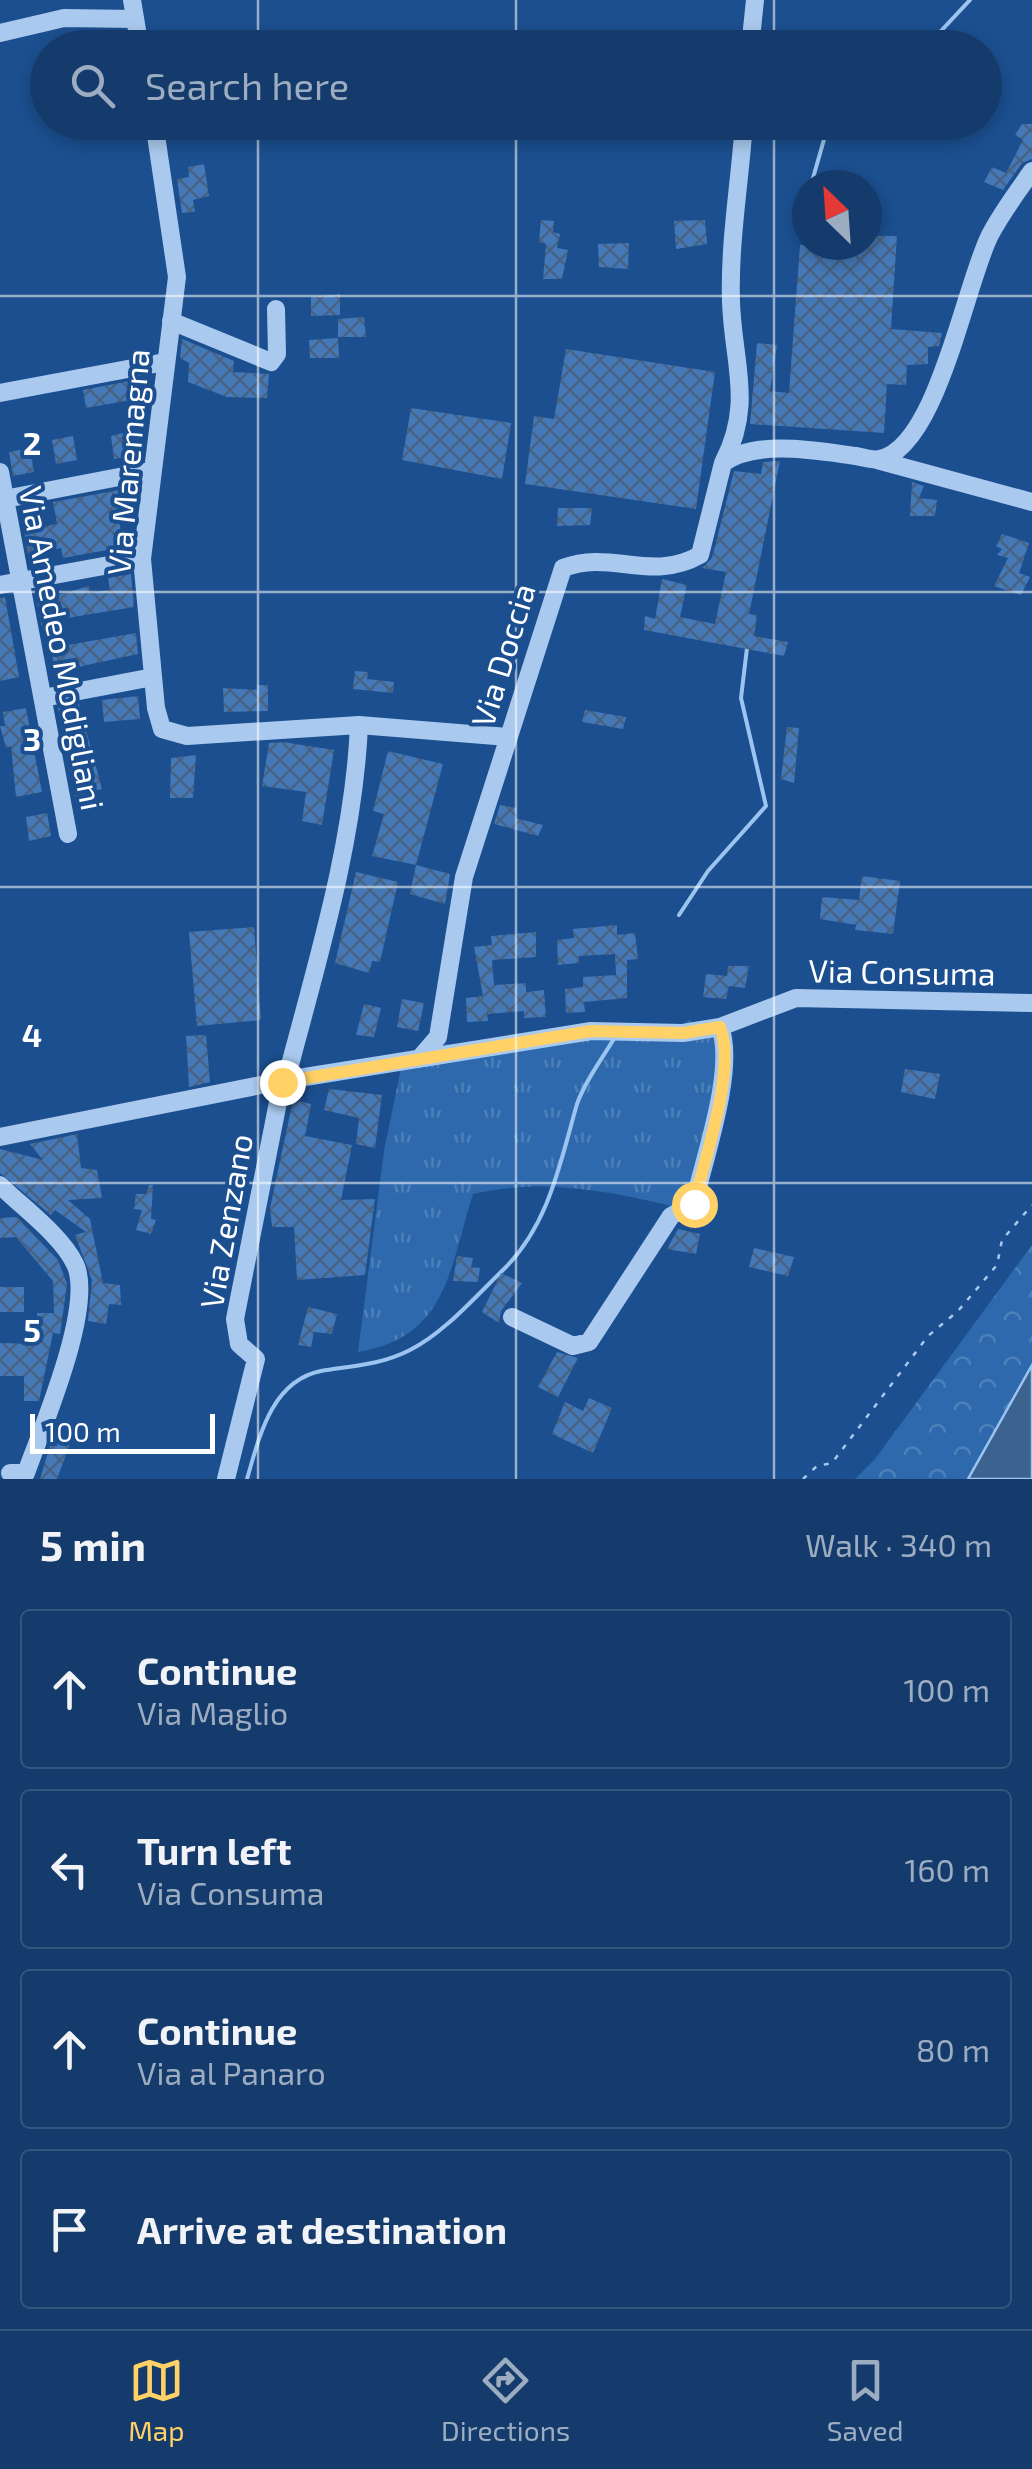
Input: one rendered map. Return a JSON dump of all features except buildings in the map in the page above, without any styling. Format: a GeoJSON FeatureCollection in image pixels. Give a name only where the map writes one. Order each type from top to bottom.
{"type":"FeatureCollection","features":[{"type":"Feature","properties":{"kind":"street"},"geometry":{"type":"LineString","coordinates":[[752,30],[755,0]]}},
{"type":"Feature","properties":{"kind":"street"},"geometry":{"type":"LineString","coordinates":[[0,33],[64,18],[133,10]]}},
{"type":"Feature","properties":{"kind":"street","name":"Via Maremagna"},"geometry":{"type":"LineString","coordinates":[[157,140],[177,277],[142,558],[162,729],[187,736],[360,725],[508,737]]}},
{"type":"Feature","properties":{"kind":"street"},"geometry":{"type":"LineString","coordinates":[[723,463],[738,427],[743,382],[731,304],[743,140]]}},
{"type":"Feature","properties":{"kind":"street"},"geometry":{"type":"LineString","coordinates":[[877,460],[904,449],[919,426],[990,235],[1032,171]]}},
{"type":"Feature","properties":{"kind":"street"},"geometry":{"type":"LineString","coordinates":[[170,321],[271,362],[277,354],[276,309]]}},
{"type":"Feature","properties":{"kind":"street"},"geometry":{"type":"LineString","coordinates":[[0,393],[165,362]]}},
{"type":"Feature","properties":{"kind":"street"},"geometry":{"type":"LineString","coordinates":[[723,463],[736,453],[763,450],[877,460],[1032,502]]}},
{"type":"Feature","properties":{"kind":"street","name":"Via Doccia"},"geometry":{"type":"LineString","coordinates":[[419,1059],[438,1036],[464,878],[563,568],[582,561],[677,568],[700,555],[723,463]]}},
{"type":"Feature","properties":{"kind":"street"},"geometry":{"type":"LineString","coordinates":[[3,499],[150,471]]}},
{"type":"Feature","properties":{"kind":"street","name":"Via Amedeo Modigliani"},"geometry":{"type":"LineString","coordinates":[[0,472],[68,834]]}},
{"type":"Feature","properties":{"kind":"street"},"geometry":{"type":"LineString","coordinates":[[0,585],[142,558]]}},
{"type":"Feature","properties":{"kind":"street"},"geometry":{"type":"LineString","coordinates":[[43,698],[153,677]]}},
{"type":"Feature","properties":{"kind":"street"},"geometry":{"type":"LineString","coordinates":[[284,1081],[337,872],[358,763],[360,725]]}},
{"type":"Feature","properties":{"kind":"street","name":"Via Consuma"},"geometry":{"type":"LineString","coordinates":[[0,1137],[284,1081],[591,1031],[683,1033],[720,1027],[796,998],[1032,1003]]}},
{"type":"Feature","properties":{"kind":"street"},"geometry":{"type":"LineString","coordinates":[[512,1317],[572,1346],[589,1342],[671,1216],[694,1204],[722,1077],[725,1040],[720,1027]]}},
{"type":"Feature","properties":{"kind":"street","name":"Via Zenzano"},"geometry":{"type":"LineString","coordinates":[[226,1479],[256,1359],[239,1344],[235,1319],[284,1081]]}},
{"type":"Feature","properties":{"kind":"street"},"geometry":{"type":"LineString","coordinates":[[0,1186],[74,1261],[80,1282],[58,1380],[18,1473]]}},
{"type":"Feature","properties":{"kind":"path"},"geometry":{"type":"LineString","coordinates":[[804,1479],[817,1466],[832,1463],[928,1336],[958,1311],[997,1265],[1002,1240],[1032,1204]]}},
{"type":"Feature","properties":{"kind":"green space"},"geometry":{"type":"Polygon","coordinates":[[[689,1020],[716,1035],[720,1116],[687,1210],[607,1193],[554,1187],[473,1194],[450,1273],[428,1315],[411,1332],[388,1344],[358,1352],[384,1151],[402,1063],[447,1044],[463,1051],[566,1036],[665,1037],[689,1020]]]}},
{"type":"Feature","properties":{"kind":"green space"},"geometry":{"type":"Polygon","coordinates":[[[1032,1245],[1032,1365],[968,1479],[855,1479],[875,1459],[1032,1245]]]}},
{"type":"Feature","properties":{"kind":"shaded area"},"geometry":{"type":"Polygon","coordinates":[[[1032,1365],[1032,1479],[968,1479],[1032,1365]]]}},
{"type":"Feature","properties":{"kind":"waterway"},"geometry":{"type":"LineString","coordinates":[[942,30],[970,0]]}},
{"type":"Feature","properties":{"kind":"waterway"},"geometry":{"type":"LineString","coordinates":[[815,170],[824,140]]}},
{"type":"Feature","properties":{"kind":"waterway"},"geometry":{"type":"LineString","coordinates":[[679,915],[708,871],[766,806],[741,698],[747,648]]}},
{"type":"Feature","properties":{"kind":"waterway"},"geometry":{"type":"LineString","coordinates":[[247,1479],[270,1413],[290,1386],[321,1371],[388,1359],[423,1343],[459,1314],[519,1252],[551,1192],[580,1095],[615,1037]]}},
{"type":"Feature","properties":{"kind":"route"},"geometry":{"type":"LineString","coordinates":[[282,1082],[591,1031],[683,1033],[720,1027],[725,1040],[722,1077],[694,1204]]}}]}
